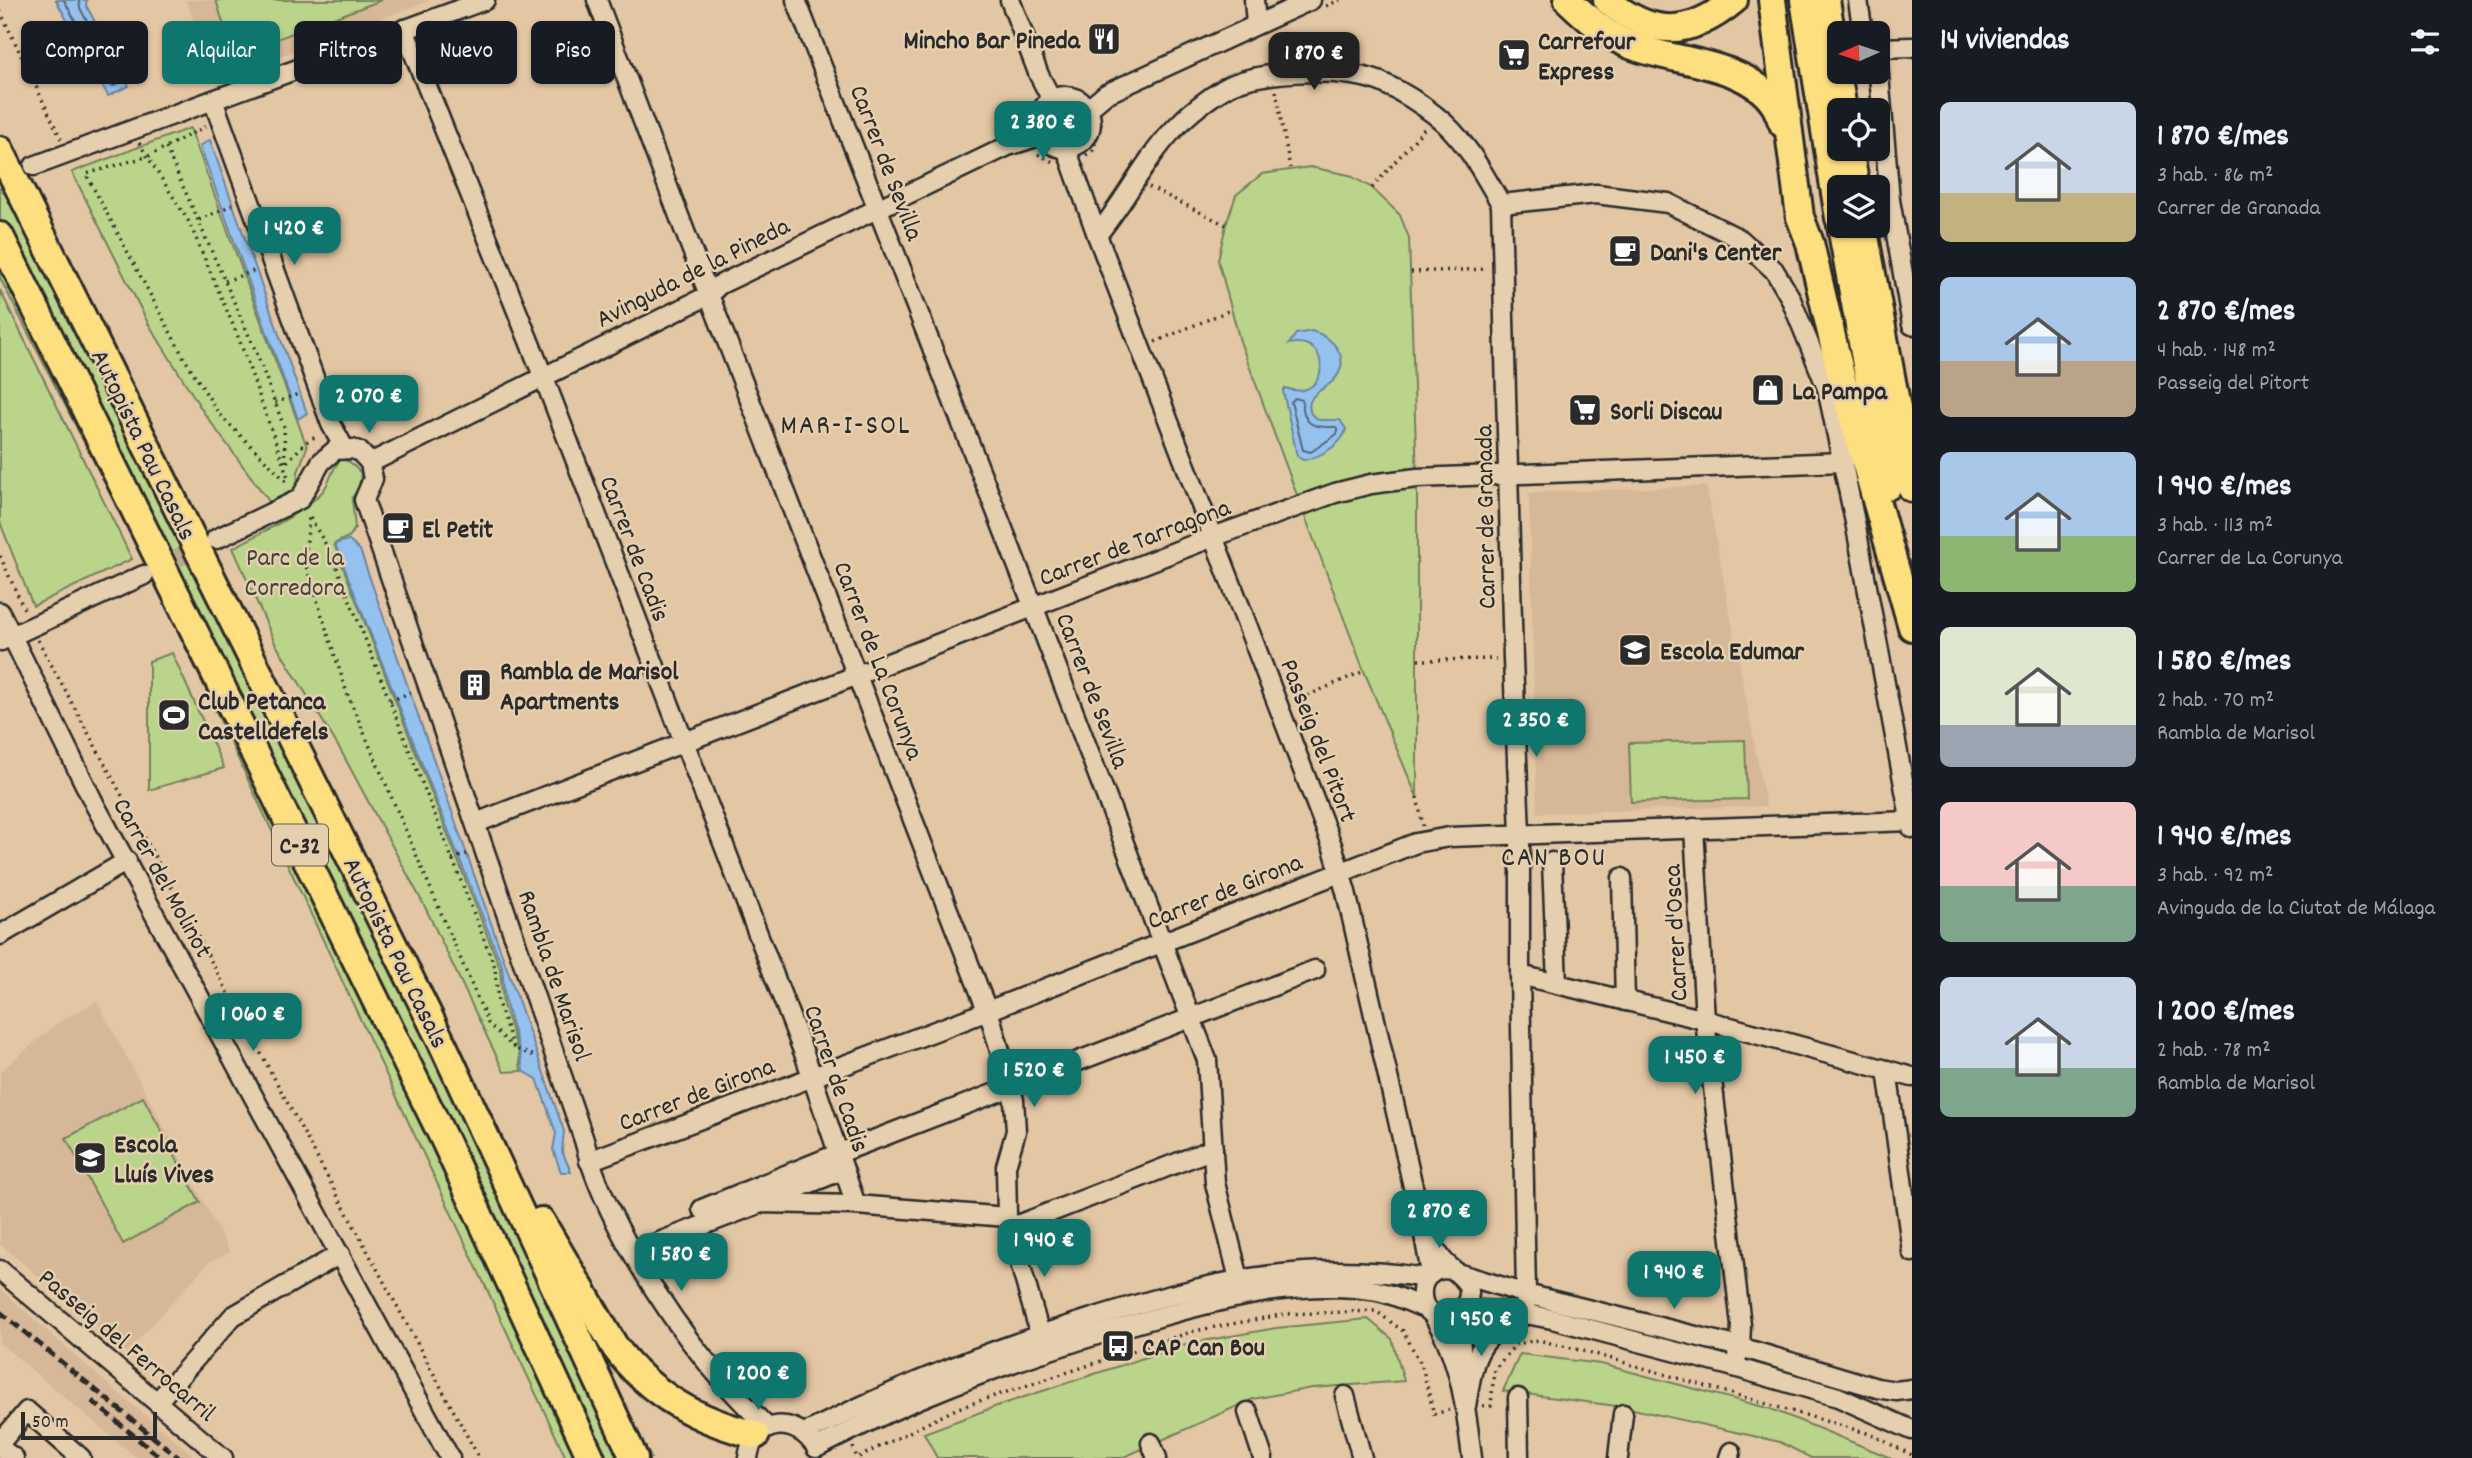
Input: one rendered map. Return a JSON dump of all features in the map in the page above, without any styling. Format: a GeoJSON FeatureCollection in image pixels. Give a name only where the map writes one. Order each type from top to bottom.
{"type":"FeatureCollection","features":[{"type":"Feature","properties":{"kind":"highway"},"geometry":{"type":"LineString","coordinates":[[1568,0],[1601,29],[1629,44],[1717,68],[1747,81],[1762,91],[1774,105],[1789,137]]}},
{"type":"Feature","properties":{"kind":"highway"},"geometry":{"type":"LineString","coordinates":[[1607,0],[1638,21],[1664,28],[1676,28],[1705,21],[1734,0]]}},
{"type":"Feature","properties":{"kind":"highway"},"geometry":{"type":"LineString","coordinates":[[1772,0],[1805,277],[1827,388]]}},
{"type":"Feature","properties":{"kind":"highway"},"geometry":{"type":"LineString","coordinates":[[1804,0],[1832,175]]}},
{"type":"Feature","properties":{"kind":"highway"},"geometry":{"type":"LineString","coordinates":[[1826,0],[1841,98]]}},
{"type":"Feature","properties":{"kind":"highway"},"geometry":{"type":"LineString","coordinates":[[1842,0],[1843,21]]}},
{"type":"Feature","properties":{"kind":"highway","name":"Autopista Pau Casals"},"geometry":{"type":"LineString","coordinates":[[0,150],[394,946],[634,1458]]}},
{"type":"Feature","properties":{"kind":"highway"},"geometry":{"type":"LineString","coordinates":[[1800,218],[1810,243],[1842,380],[1912,627]]}},
{"type":"Feature","properties":{"kind":"highway","name":"Autopista Pau Casals"},"geometry":{"type":"LineString","coordinates":[[0,236],[439,1128],[591,1458]]}},
{"type":"Feature","properties":{"kind":"highway"},"geometry":{"type":"LineString","coordinates":[[1843,238],[1912,607]]}},
{"type":"Feature","properties":{"kind":"highway"},"geometry":{"type":"LineString","coordinates":[[1865,238],[1912,488]]}},
{"type":"Feature","properties":{"kind":"highway"},"geometry":{"type":"LineString","coordinates":[[394,946],[441,1027],[542,1224],[621,1355],[647,1383],[687,1411],[757,1440]]}},
{"type":"Feature","properties":{"kind":"street"},"geometry":{"type":"LineString","coordinates":[[34,166],[485,0]]}},
{"type":"Feature","properties":{"kind":"street","name":"Carrer de La Corunya"},"geometry":{"type":"LineString","coordinates":[[597,0],[988,1011],[1014,1100],[1016,1131],[1006,1166],[1009,1223],[1042,1343]]}},
{"type":"Feature","properties":{"kind":"street","name":"Carrer de Sevilla"},"geometry":{"type":"LineString","coordinates":[[796,0],[1034,608],[1207,1060],[1216,1183],[1241,1287]]}},
{"type":"Feature","properties":{"kind":"street"},"geometry":{"type":"LineString","coordinates":[[1010,0],[1038,75],[1052,100]]}},
{"type":"Feature","properties":{"kind":"street"},"geometry":{"type":"LineString","coordinates":[[1254,0],[1256,24]]}},
{"type":"Feature","properties":{"kind":"street"},"geometry":{"type":"LineString","coordinates":[[1087,110],[1106,94],[1295,4],[1311,0]]}},
{"type":"Feature","properties":{"kind":"street"},"geometry":{"type":"LineString","coordinates":[[1858,0],[1861,21]]}},
{"type":"Feature","properties":{"kind":"street","name":"Carrer de Cadis"},"geometry":{"type":"LineString","coordinates":[[404,29],[543,376],[812,1078],[856,1205]]}},
{"type":"Feature","properties":{"kind":"street"},"geometry":{"type":"LineString","coordinates":[[1890,48],[1912,47]]}},
{"type":"Feature","properties":{"kind":"street","name":"Carrer de Granada"},"geometry":{"type":"LineString","coordinates":[[1097,235],[1136,181],[1148,158],[1183,119],[1230,86],[1273,75],[1336,72],[1384,83],[1436,116],[1471,153],[1501,204],[1520,834],[1525,1314]]}},
{"type":"Feature","properties":{"kind":"street"},"geometry":{"type":"LineString","coordinates":[[1880,84],[1889,200],[1912,325]]}},
{"type":"Feature","properties":{"kind":"street"},"geometry":{"type":"LineString","coordinates":[[1060,97],[1076,99],[1087,110],[1090,118],[1087,135],[1081,142],[1066,148],[1055,146],[1043,135],[1039,120],[1045,105],[1052,100],[1060,97]]}},
{"type":"Feature","properties":{"kind":"street"},"geometry":{"type":"LineString","coordinates":[[213,100],[331,424],[344,448]]}},
{"type":"Feature","properties":{"kind":"street","name":"Avinguda de la Pineda"},"geometry":{"type":"LineString","coordinates":[[370,463],[709,295],[719,285],[1008,146],[1043,135]]}},
{"type":"Feature","properties":{"kind":"street","name":"Passeig del Pitort"},"geometry":{"type":"LineString","coordinates":[[1066,148],[1333,848],[1346,892],[1424,1235],[1444,1261],[1458,1273]]}},
{"type":"Feature","properties":{"kind":"street"},"geometry":{"type":"LineString","coordinates":[[1501,204],[1596,194],[1668,203],[1740,239],[1774,270],[1780,279],[1795,308],[1827,388],[1911,824]]}},
{"type":"Feature","properties":{"kind":"street"},"geometry":{"type":"LineString","coordinates":[[216,539],[295,492],[325,457],[335,450],[344,448],[359,452],[370,463]]}},
{"type":"Feature","properties":{"kind":"street","name":"Carrer de Tarragona"},"geometry":{"type":"LineString","coordinates":[[476,823],[1213,537],[1335,493],[1371,484],[1417,478],[1843,462]]}},
{"type":"Feature","properties":{"kind":"street","name":"Rambla de Marisol"},"geometry":{"type":"LineString","coordinates":[[370,463],[373,479],[364,500],[589,1161],[607,1203],[646,1277],[757,1440]]}},
{"type":"Feature","properties":{"kind":"street"},"geometry":{"type":"LineString","coordinates":[[5,639],[145,575]]}},
{"type":"Feature","properties":{"kind":"street","name":"Carrer del Molinot"},"geometry":{"type":"LineString","coordinates":[[0,612],[5,639],[450,1458]]}},
{"type":"Feature","properties":{"kind":"street","name":"Carrer de Girona"},"geometry":{"type":"LineString","coordinates":[[589,1161],[988,1011],[1425,841],[1449,837],[1520,834],[1911,824]]}},
{"type":"Feature","properties":{"kind":"street","name":"Carrer d'Osca"},"geometry":{"type":"LineString","coordinates":[[1694,828],[1705,1020],[1741,1325],[1740,1347],[1734,1367]]}},
{"type":"Feature","properties":{"kind":"street"},"geometry":{"type":"LineString","coordinates":[[0,935],[127,861]]}},
{"type":"Feature","properties":{"kind":"street"},"geometry":{"type":"LineString","coordinates":[[1552,862],[1557,984]]}},
{"type":"Feature","properties":{"kind":"street"},"geometry":{"type":"LineString","coordinates":[[1622,878],[1625,1001]]}},
{"type":"Feature","properties":{"kind":"street"},"geometry":{"type":"LineString","coordinates":[[633,1252],[761,1203],[840,1162],[1011,1088],[1315,970]]}},
{"type":"Feature","properties":{"kind":"street"},"geometry":{"type":"LineString","coordinates":[[1520,975],[1705,1020],[1912,1077]]}},
{"type":"Feature","properties":{"kind":"street"},"geometry":{"type":"LineString","coordinates":[[1887,1070],[1912,1252]]}},
{"type":"Feature","properties":{"kind":"street"},"geometry":{"type":"LineString","coordinates":[[761,1203],[856,1205],[1009,1223],[1213,1149]]}},
{"type":"Feature","properties":{"kind":"street"},"geometry":{"type":"LineString","coordinates":[[702,1209],[840,1162]]}},
{"type":"Feature","properties":{"kind":"street"},"geometry":{"type":"LineString","coordinates":[[1424,1235],[1428,1276],[1421,1294],[1449,1342],[1467,1407]]}},
{"type":"Feature","properties":{"kind":"street"},"geometry":{"type":"LineString","coordinates":[[157,1402],[233,1316],[340,1254]]}},
{"type":"Feature","properties":{"kind":"street"},"geometry":{"type":"LineString","coordinates":[[757,1440],[785,1426],[813,1446],[1042,1343],[1115,1329],[1298,1271],[1381,1271],[1428,1276],[1443,1269],[1526,1294],[1740,1347],[1877,1388],[1896,1391],[1912,1389]]}},
{"type":"Feature","properties":{"kind":"street","name":"Passeig del Ferrocarril"},"geometry":{"type":"LineString","coordinates":[[0,1270],[223,1458]]}},
{"type":"Feature","properties":{"kind":"street"},"geometry":{"type":"LineString","coordinates":[[1458,1273],[1468,1288],[1467,1303],[1460,1311],[1472,1458]]}},
{"type":"Feature","properties":{"kind":"street"},"geometry":{"type":"LineString","coordinates":[[1241,1287],[1378,1291],[1444,1317],[1460,1311],[1525,1314],[1734,1367],[1838,1397],[1912,1430]]}},
{"type":"Feature","properties":{"kind":"street"},"geometry":{"type":"LineString","coordinates":[[1467,1407],[1473,1366],[1483,1344],[1525,1314]]}},
{"type":"Feature","properties":{"kind":"street"},"geometry":{"type":"LineString","coordinates":[[1345,1396],[1362,1458]]}},
{"type":"Feature","properties":{"kind":"street"},"geometry":{"type":"LineString","coordinates":[[1518,1398],[1519,1458]]}},
{"type":"Feature","properties":{"kind":"street"},"geometry":{"type":"LineString","coordinates":[[14,1458],[0,1446],[27,1411],[81,1458]]}},
{"type":"Feature","properties":{"kind":"street"},"geometry":{"type":"LineString","coordinates":[[1248,1412],[1263,1458]]}},
{"type":"Feature","properties":{"kind":"street"},"geometry":{"type":"LineString","coordinates":[[1619,1458],[1623,1414]]}},
{"type":"Feature","properties":{"kind":"path"},"geometry":{"type":"LineString","coordinates":[[0,11],[68,153]]}},
{"type":"Feature","properties":{"kind":"path"},"geometry":{"type":"LineString","coordinates":[[1273,75],[1290,168]]}},
{"type":"Feature","properties":{"kind":"path"},"geometry":{"type":"LineString","coordinates":[[1371,188],[1436,116]]}},
{"type":"Feature","properties":{"kind":"path"},"geometry":{"type":"LineString","coordinates":[[220,119],[149,156],[86,174],[183,356],[219,414],[295,492]]}},
{"type":"Feature","properties":{"kind":"path"},"geometry":{"type":"LineString","coordinates":[[129,131],[149,156],[189,222],[239,339],[295,492]]}},
{"type":"Feature","properties":{"kind":"path"},"geometry":{"type":"LineString","coordinates":[[166,148],[275,403],[284,427],[285,464]]}},
{"type":"Feature","properties":{"kind":"path"},"geometry":{"type":"LineString","coordinates":[[1136,181],[1226,225]]}},
{"type":"Feature","properties":{"kind":"path"},"geometry":{"type":"LineString","coordinates":[[199,220],[236,203]]}},
{"type":"Feature","properties":{"kind":"path"},"geometry":{"type":"LineString","coordinates":[[225,281],[260,269]]}},
{"type":"Feature","properties":{"kind":"path"},"geometry":{"type":"LineString","coordinates":[[1411,272],[1504,269]]}},
{"type":"Feature","properties":{"kind":"path"},"geometry":{"type":"LineString","coordinates":[[1142,347],[1230,310]]}},
{"type":"Feature","properties":{"kind":"path"},"geometry":{"type":"LineString","coordinates":[[275,403],[303,393]]}},
{"type":"Feature","properties":{"kind":"path"},"geometry":{"type":"LineString","coordinates":[[285,464],[306,442],[323,431]]}},
{"type":"Feature","properties":{"kind":"path"},"geometry":{"type":"LineString","coordinates":[[515,1049],[498,1003],[495,967],[332,555],[309,516],[305,563],[346,693],[488,1023],[515,1049],[540,1058]]}},
{"type":"Feature","properties":{"kind":"path"},"geometry":{"type":"LineString","coordinates":[[0,556],[31,626],[479,1458]]}},
{"type":"Feature","properties":{"kind":"path"},"geometry":{"type":"LineString","coordinates":[[1418,660],[1513,659]]}},
{"type":"Feature","properties":{"kind":"path"},"geometry":{"type":"LineString","coordinates":[[1280,708],[1364,671]]}},
{"type":"Feature","properties":{"kind":"path"},"geometry":{"type":"LineString","coordinates":[[390,701],[411,692]]}},
{"type":"Feature","properties":{"kind":"path"},"geometry":{"type":"LineString","coordinates":[[1417,797],[1425,841]]}},
{"type":"Feature","properties":{"kind":"path"},"geometry":{"type":"LineString","coordinates":[[452,859],[468,853]]}},
{"type":"Feature","properties":{"kind":"path"},"geometry":{"type":"LineString","coordinates":[[850,1442],[858,1458],[958,1408],[1194,1331],[1299,1314],[1376,1311],[1402,1331],[1422,1366],[1434,1414],[1467,1407],[1491,1406],[1494,1370],[1516,1344],[1538,1340],[1870,1434],[1912,1455]]}},
{"type":"Feature","properties":{"kind":"shaded area"},"geometry":{"type":"Polygon","coordinates":[[[186,0],[431,0],[374,21],[294,21],[294,51],[280,56],[280,21],[194,21],[186,0]]]}},
{"type":"Feature","properties":{"kind":"shaded area","name":"Escola Edumar"},"geometry":{"type":"Polygon","coordinates":[[[1706,486],[1766,806],[1537,813],[1529,493],[1706,486]]]}},
{"type":"Feature","properties":{"kind":"shaded area","name":"Escola Lluís Vives"},"geometry":{"type":"Polygon","coordinates":[[[97,1001],[230,1252],[209,1262],[127,1352],[0,1244],[0,1072],[59,1022],[97,1001]]]}},
{"type":"Feature","properties":{"kind":"shaded area"},"geometry":{"type":"Polygon","coordinates":[[[0,1289],[196,1458],[137,1458],[0,1343],[0,1289]]]}},
{"type":"Feature","properties":{"kind":"green space"},"geometry":{"type":"Polygon","coordinates":[[[216,0],[382,0],[325,21],[294,21],[294,32],[280,38],[280,21],[222,21],[216,0]]]}},
{"type":"Feature","properties":{"kind":"green space","name":"Parc de la Corredora"},"geometry":{"type":"Polygon","coordinates":[[[190,128],[307,447],[298,472],[297,487],[271,504],[204,413],[148,323],[72,172],[190,128]]]}},
{"type":"Feature","properties":{"kind":"green space"},"geometry":{"type":"Polygon","coordinates":[[[1310,167],[1349,175],[1372,188],[1400,215],[1409,238],[1417,478],[1417,797],[1364,671],[1301,506],[1240,341],[1218,260],[1236,195],[1262,174],[1310,167]]]}},
{"type":"Feature","properties":{"kind":"green space"},"geometry":{"type":"Polygon","coordinates":[[[28,178],[651,1458],[566,1458],[151,573],[0,278],[0,188],[28,178]]]}},
{"type":"Feature","properties":{"kind":"green space"},"geometry":{"type":"Polygon","coordinates":[[[0,290],[132,559],[33,606],[0,522],[0,290]]]}},
{"type":"Feature","properties":{"kind":"green space","name":"Parc de la Corredora"},"geometry":{"type":"Polygon","coordinates":[[[341,459],[350,462],[361,473],[359,487],[352,498],[355,528],[350,536],[334,544],[500,968],[503,1004],[519,1054],[521,1071],[504,1072],[425,907],[341,751],[275,643],[233,548],[313,501],[325,488],[341,459]]]}},
{"type":"Feature","properties":{"kind":"green space","name":"Club Petanca Castelldefels"},"geometry":{"type":"Polygon","coordinates":[[[172,653],[224,768],[149,790],[149,661],[172,653]]]}},
{"type":"Feature","properties":{"kind":"green space"},"geometry":{"type":"Polygon","coordinates":[[[1745,740],[1747,799],[1631,802],[1629,743],[1745,740]]]}},
{"type":"Feature","properties":{"kind":"green space"},"geometry":{"type":"Polygon","coordinates":[[[143,1097],[200,1202],[123,1244],[66,1138],[143,1097]]]}},
{"type":"Feature","properties":{"kind":"green space"},"geometry":{"type":"Polygon","coordinates":[[[1368,1319],[1392,1339],[1404,1381],[1312,1388],[1253,1399],[1122,1458],[937,1458],[924,1433],[1186,1344],[1276,1328],[1368,1319]]]}},
{"type":"Feature","properties":{"kind":"green space"},"geometry":{"type":"Polygon","coordinates":[[[1520,1354],[1601,1364],[1771,1409],[1891,1458],[1811,1458],[1780,1442],[1624,1407],[1503,1391],[1520,1354]]]}},
{"type":"Feature","properties":{"kind":"water"},"geometry":{"type":"Polygon","coordinates":[[[56,0],[87,0],[86,5],[94,21],[67,21],[56,0]]]}},
{"type":"Feature","properties":{"kind":"water"},"geometry":{"type":"Polygon","coordinates":[[[102,84],[128,84],[129,86],[108,96],[102,84]]]}},
{"type":"Feature","properties":{"kind":"water"},"geometry":{"type":"Polygon","coordinates":[[[210,140],[307,413],[298,419],[200,146],[210,140]]]}},
{"type":"Feature","properties":{"kind":"water"},"geometry":{"type":"Polygon","coordinates":[[[1312,331],[1334,344],[1341,358],[1341,365],[1333,381],[1312,398],[1309,406],[1311,414],[1319,420],[1340,420],[1346,429],[1340,440],[1329,450],[1303,460],[1297,456],[1283,391],[1285,388],[1300,390],[1311,386],[1318,378],[1321,368],[1314,349],[1304,344],[1289,344],[1296,334],[1312,331]]]}},
{"type":"Feature","properties":{"kind":"water"},"geometry":{"type":"Polygon","coordinates":[[[348,540],[360,550],[564,1131],[562,1151],[571,1172],[561,1172],[553,1150],[556,1133],[537,1079],[523,1071],[505,1001],[502,966],[335,544],[348,540]]]}},
{"type":"Feature","properties":{"kind":"tunnel"},"geometry":{"type":"LineString","coordinates":[[153,570],[207,544]]}},
{"type":"Feature","properties":{"kind":"railway"},"geometry":{"type":"LineString","coordinates":[[0,1312],[179,1458]]}},
{"type":"Feature","properties":{"kind":"railway"},"geometry":{"type":"LineString","coordinates":[[92,1401],[161,1458]]}},
{"type":"Feature","properties":{"kind":"place","name":"Mincho Bar Pineda"},"geometry":{"type":"Point","coordinates":[1104,39]}},
{"type":"Feature","properties":{"kind":"place","name":"Carrefour Express"},"geometry":{"type":"Point","coordinates":[1514,55]}},
{"type":"Feature","properties":{"kind":"place","name":"Dani's Center"},"geometry":{"type":"Point","coordinates":[1625,251]}},
{"type":"Feature","properties":{"kind":"place","name":"La Pampa"},"geometry":{"type":"Point","coordinates":[1768,390]}},
{"type":"Feature","properties":{"kind":"place","name":"Sorli Discau"},"geometry":{"type":"Point","coordinates":[1585,410]}},
{"type":"Feature","properties":{"kind":"place","name":"El Petit"},"geometry":{"type":"Point","coordinates":[398,528]}},
{"type":"Feature","properties":{"kind":"place","name":"Escola Edumar"},"geometry":{"type":"Point","coordinates":[1635,650]}},
{"type":"Feature","properties":{"kind":"place","name":"Rambla de Marisol Apartments"},"geometry":{"type":"Point","coordinates":[475,685]}},
{"type":"Feature","properties":{"kind":"place","name":"Club Petanca Castelldefels"},"geometry":{"type":"Point","coordinates":[174,715]}},
{"type":"Feature","properties":{"kind":"place","name":"Escola Lluís Vives"},"geometry":{"type":"Point","coordinates":[90,1158]}},
{"type":"Feature","properties":{"kind":"place","name":"CAP Can Bou"},"geometry":{"type":"Point","coordinates":[1118,1346]}},
{"type":"Feature","properties":{"kind":"district","name":"MAR-I-SOL"},"geometry":{"type":"Point","coordinates":[846,423]}},
{"type":"Feature","properties":{"kind":"district","name":"CAN BOU"},"geometry":{"type":"Point","coordinates":[1554,855]}}]}
